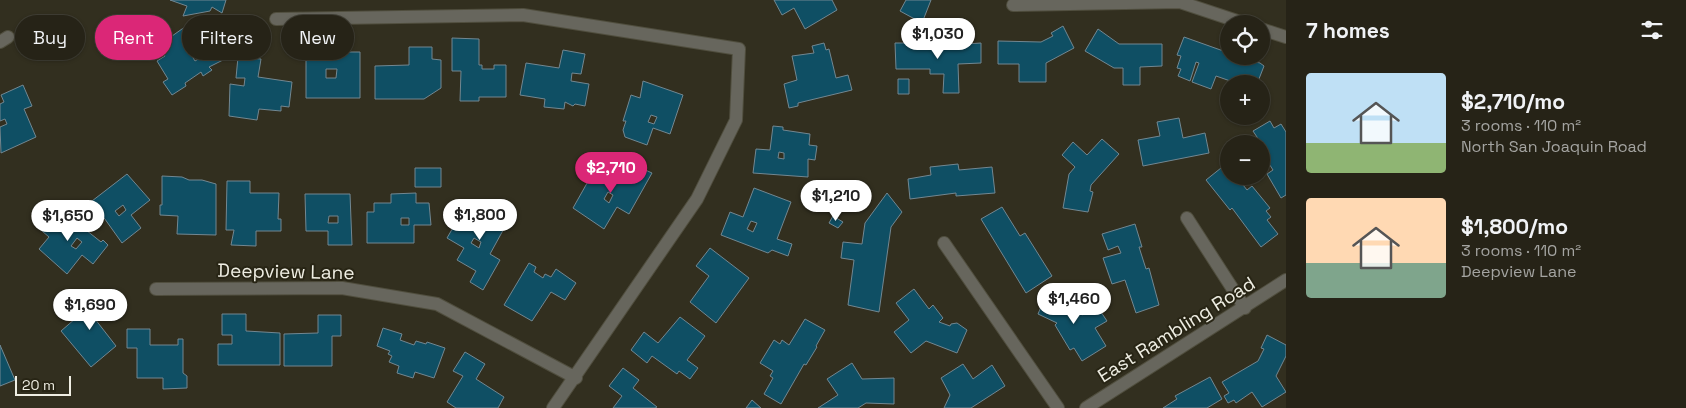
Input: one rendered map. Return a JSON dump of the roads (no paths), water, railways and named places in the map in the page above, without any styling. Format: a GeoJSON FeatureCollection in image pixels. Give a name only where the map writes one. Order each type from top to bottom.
{"type":"FeatureCollection","features":[{"type":"Feature","properties":{"kind":"street"},"geometry":{"type":"LineString","coordinates":[[1013,5],[1180,2],[1220,15]]}},
{"type":"Feature","properties":{"kind":"street"},"geometry":{"type":"LineString","coordinates":[[276,19],[523,14],[739,49],[736,120],[697,199],[554,408]]}},
{"type":"Feature","properties":{"kind":"street"},"geometry":{"type":"LineString","coordinates":[[1270,32],[1286,37]]}},
{"type":"Feature","properties":{"kind":"street"},"geometry":{"type":"LineString","coordinates":[[1188,218],[1244,308]]}},
{"type":"Feature","properties":{"kind":"street"},"geometry":{"type":"LineString","coordinates":[[944,243],[1058,408]]}},
{"type":"Feature","properties":{"kind":"street","name":"East Rambling Road"},"geometry":{"type":"LineString","coordinates":[[1086,408],[1286,280]]}},
{"type":"Feature","properties":{"kind":"street","name":"Deepview Lane"},"geometry":{"type":"LineString","coordinates":[[156,289],[342,288],[437,304],[576,378]]}}]}
